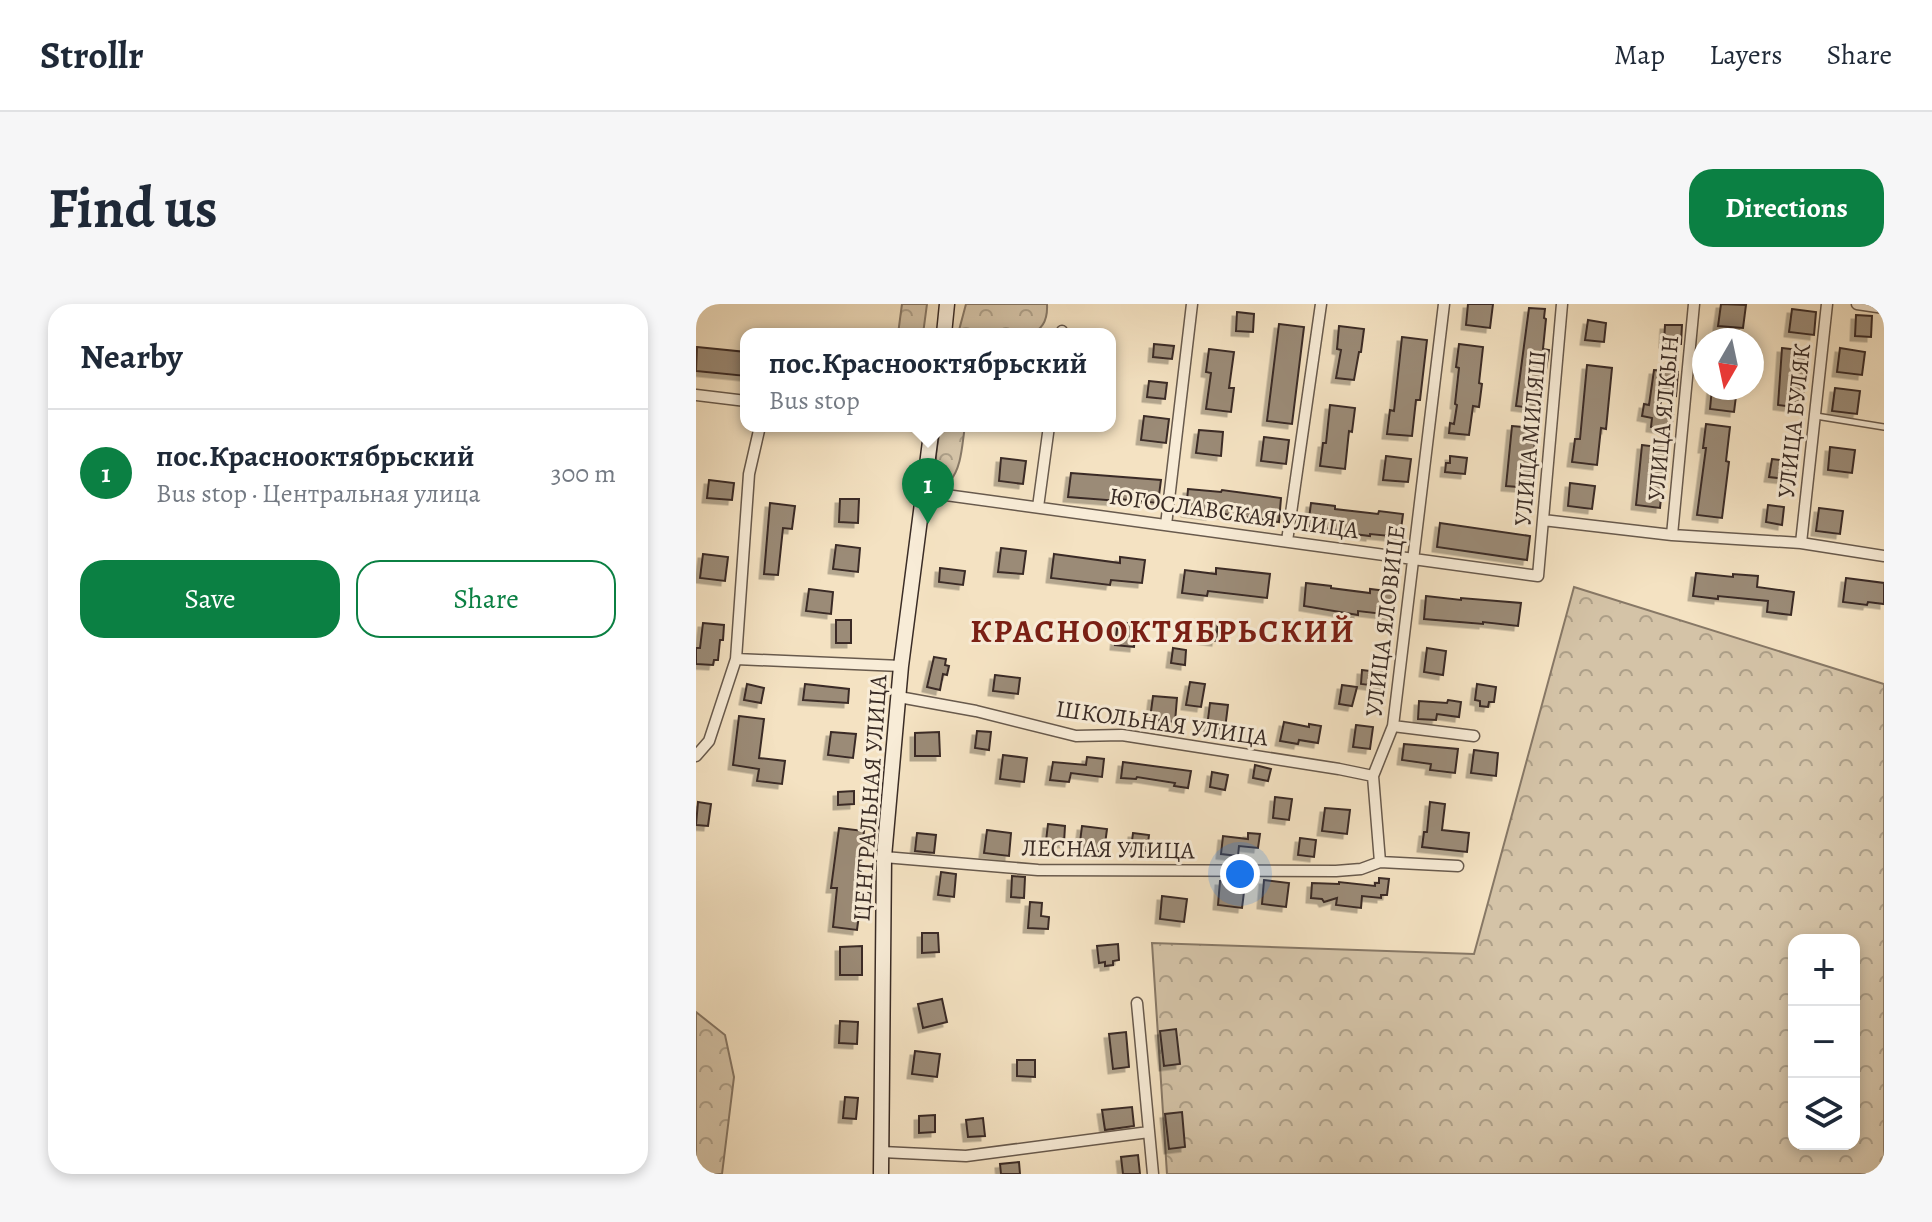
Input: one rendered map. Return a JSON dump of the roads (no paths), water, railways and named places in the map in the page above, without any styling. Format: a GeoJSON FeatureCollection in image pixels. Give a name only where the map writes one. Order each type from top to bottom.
{"type":"FeatureCollection","features":[{"type":"Feature","properties":{"kind":"street"},"geometry":{"type":"LineString","coordinates":[[945,328],[947,304]]}},
{"type":"Feature","properties":{"kind":"street"},"geometry":{"type":"LineString","coordinates":[[1166,525],[1192,304]]}},
{"type":"Feature","properties":{"kind":"street"},"geometry":{"type":"LineString","coordinates":[[1287,541],[1321,304]]}},
{"type":"Feature","properties":{"kind":"street","name":"УЛИЦА ЯЛОВИЦЕ"},"geometry":{"type":"LineString","coordinates":[[1380,862],[1373,776],[1393,726],[1444,304]]}},
{"type":"Feature","properties":{"kind":"street","name":"УЛИЦА МИЛЯШ"},"geometry":{"type":"LineString","coordinates":[[1538,576],[1562,304]]}},
{"type":"Feature","properties":{"kind":"street","name":"УЛИЦА ЯЛКЫН"},"geometry":{"type":"LineString","coordinates":[[1672,535],[1694,304]]}},
{"type":"Feature","properties":{"kind":"street","name":"УЛИЦА БУЛЯК"},"geometry":{"type":"LineString","coordinates":[[1801,543],[1827,304]]}},
{"type":"Feature","properties":{"kind":"street"},"geometry":{"type":"LineString","coordinates":[[1857,304],[1884,308]]}},
{"type":"Feature","properties":{"kind":"street"},"geometry":{"type":"LineString","coordinates":[[696,398],[740,401]]}},
{"type":"Feature","properties":{"kind":"street"},"geometry":{"type":"LineString","coordinates":[[696,756],[709,741],[736,659],[749,474],[759,432]]}},
{"type":"Feature","properties":{"kind":"street","name":"ЦЕНТРАЛЬНАЯ УЛИЦА"},"geometry":{"type":"LineString","coordinates":[[881,1174],[884,857],[901,666],[931,432]]}},
{"type":"Feature","properties":{"kind":"street"},"geometry":{"type":"LineString","coordinates":[[1038,507],[1048,432]]}},
{"type":"Feature","properties":{"kind":"street","name":"ЮГОСЛАВСКАЯ УЛИЦА"},"geometry":{"type":"LineString","coordinates":[[924,492],[1538,576]]}},
{"type":"Feature","properties":{"kind":"street"},"geometry":{"type":"LineString","coordinates":[[1543,520],[1672,535],[1801,543],[1884,556]]}},
{"type":"Feature","properties":{"kind":"street"},"geometry":{"type":"LineString","coordinates":[[736,659],[901,666]]}},
{"type":"Feature","properties":{"kind":"street","name":"ШКОЛЬНАЯ УЛИЦА"},"geometry":{"type":"LineString","coordinates":[[899,697],[976,711],[1076,736],[1122,735],[1373,776]]}},
{"type":"Feature","properties":{"kind":"street"},"geometry":{"type":"LineString","coordinates":[[1393,726],[1474,736]]}},
{"type":"Feature","properties":{"kind":"street","name":"ЛЕСНАЯ УЛИЦА"},"geometry":{"type":"LineString","coordinates":[[884,857],[1038,870],[1336,871],[1361,869],[1380,862]]}},
{"type":"Feature","properties":{"kind":"street"},"geometry":{"type":"LineString","coordinates":[[1380,862],[1458,866]]}},
{"type":"Feature","properties":{"kind":"street"},"geometry":{"type":"LineString","coordinates":[[1137,1003],[1153,1174]]}},
{"type":"Feature","properties":{"kind":"street"},"geometry":{"type":"LineString","coordinates":[[882,1152],[966,1156],[1149,1132]]}},
{"type":"Feature","properties":{"kind":"lane"},"geometry":{"type":"LineString","coordinates":[[1815,416],[1884,427]]}},
{"type":"Feature","properties":{"kind":"place","name":"пос.Краснооктябрьский"},"geometry":{"type":"Point","coordinates":[928,524]}},
{"type":"Feature","properties":{"kind":"district","name":"КРАСНООКТЯБРЬСКИЙ"},"geometry":{"type":"Point","coordinates":[1163,631]}}]}
